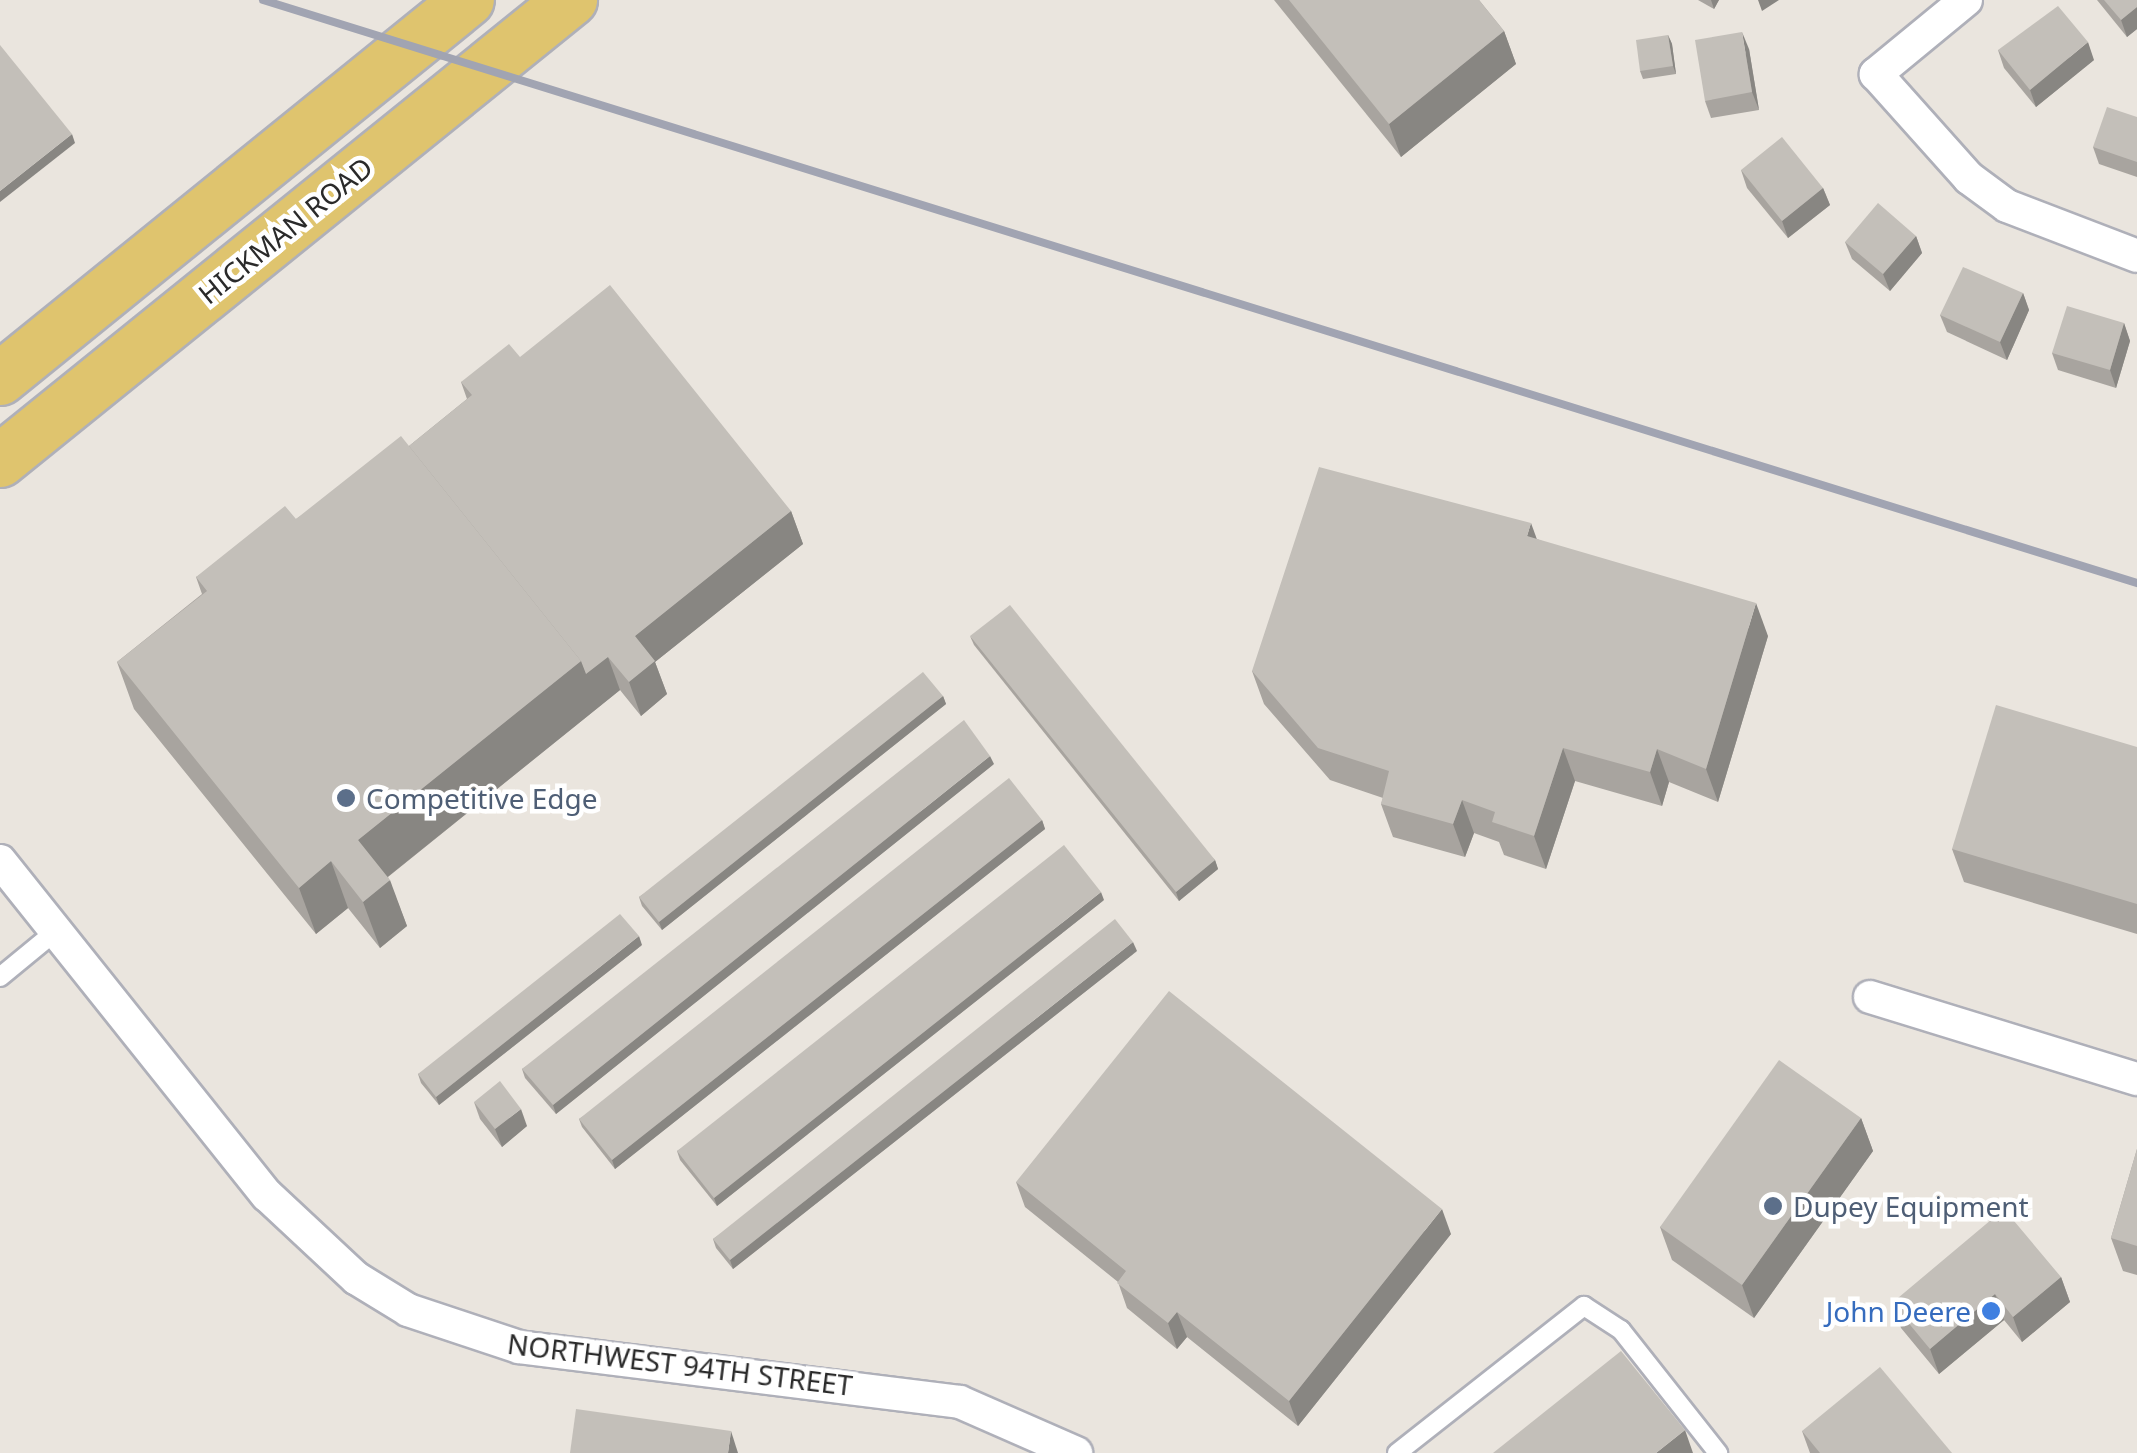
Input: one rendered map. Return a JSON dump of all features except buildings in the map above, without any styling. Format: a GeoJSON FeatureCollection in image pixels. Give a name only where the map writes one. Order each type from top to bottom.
{"type":"FeatureCollection","features":[{"type":"Feature","properties":{"kind":"main road"},"geometry":{"type":"LineString","coordinates":[[0,379],[468,0]]}},
{"type":"Feature","properties":{"kind":"main road","name":"HICKMAN ROAD"},"geometry":{"type":"LineString","coordinates":[[0,461],[570,0]]}},
{"type":"Feature","properties":{"kind":"street"},"geometry":{"type":"LineString","coordinates":[[1966,0],[1876,74],[1947,156],[2007,206],[2137,256]]}},
{"type":"Feature","properties":{"kind":"street","name":"NORTHWEST 94TH STREET"},"geometry":{"type":"LineString","coordinates":[[0,861],[268,1195],[356,1278],[408,1310],[519,1347],[960,1402],[1076,1453]]}},
{"type":"Feature","properties":{"kind":"street"},"geometry":{"type":"LineString","coordinates":[[1870,997],[2137,1080]]}},
{"type":"Feature","properties":{"kind":"lane"},"geometry":{"type":"LineString","coordinates":[[0,977],[56,931]]}},
{"type":"Feature","properties":{"kind":"lane"},"geometry":{"type":"LineString","coordinates":[[1397,1453],[1584,1306],[1621,1330],[1718,1453]]}},
{"type":"Feature","properties":{"kind":"railway"},"geometry":{"type":"LineString","coordinates":[[263,0],[2137,583]]}},
{"type":"Feature","properties":{"kind":"place","name":"Competitive Edge"},"geometry":{"type":"Point","coordinates":[346,798]}},
{"type":"Feature","properties":{"kind":"place","name":"Dupey Equipment"},"geometry":{"type":"Point","coordinates":[1773,1206]}},
{"type":"Feature","properties":{"kind":"place","name":"John Deere"},"geometry":{"type":"Point","coordinates":[1991,1311]}}]}
